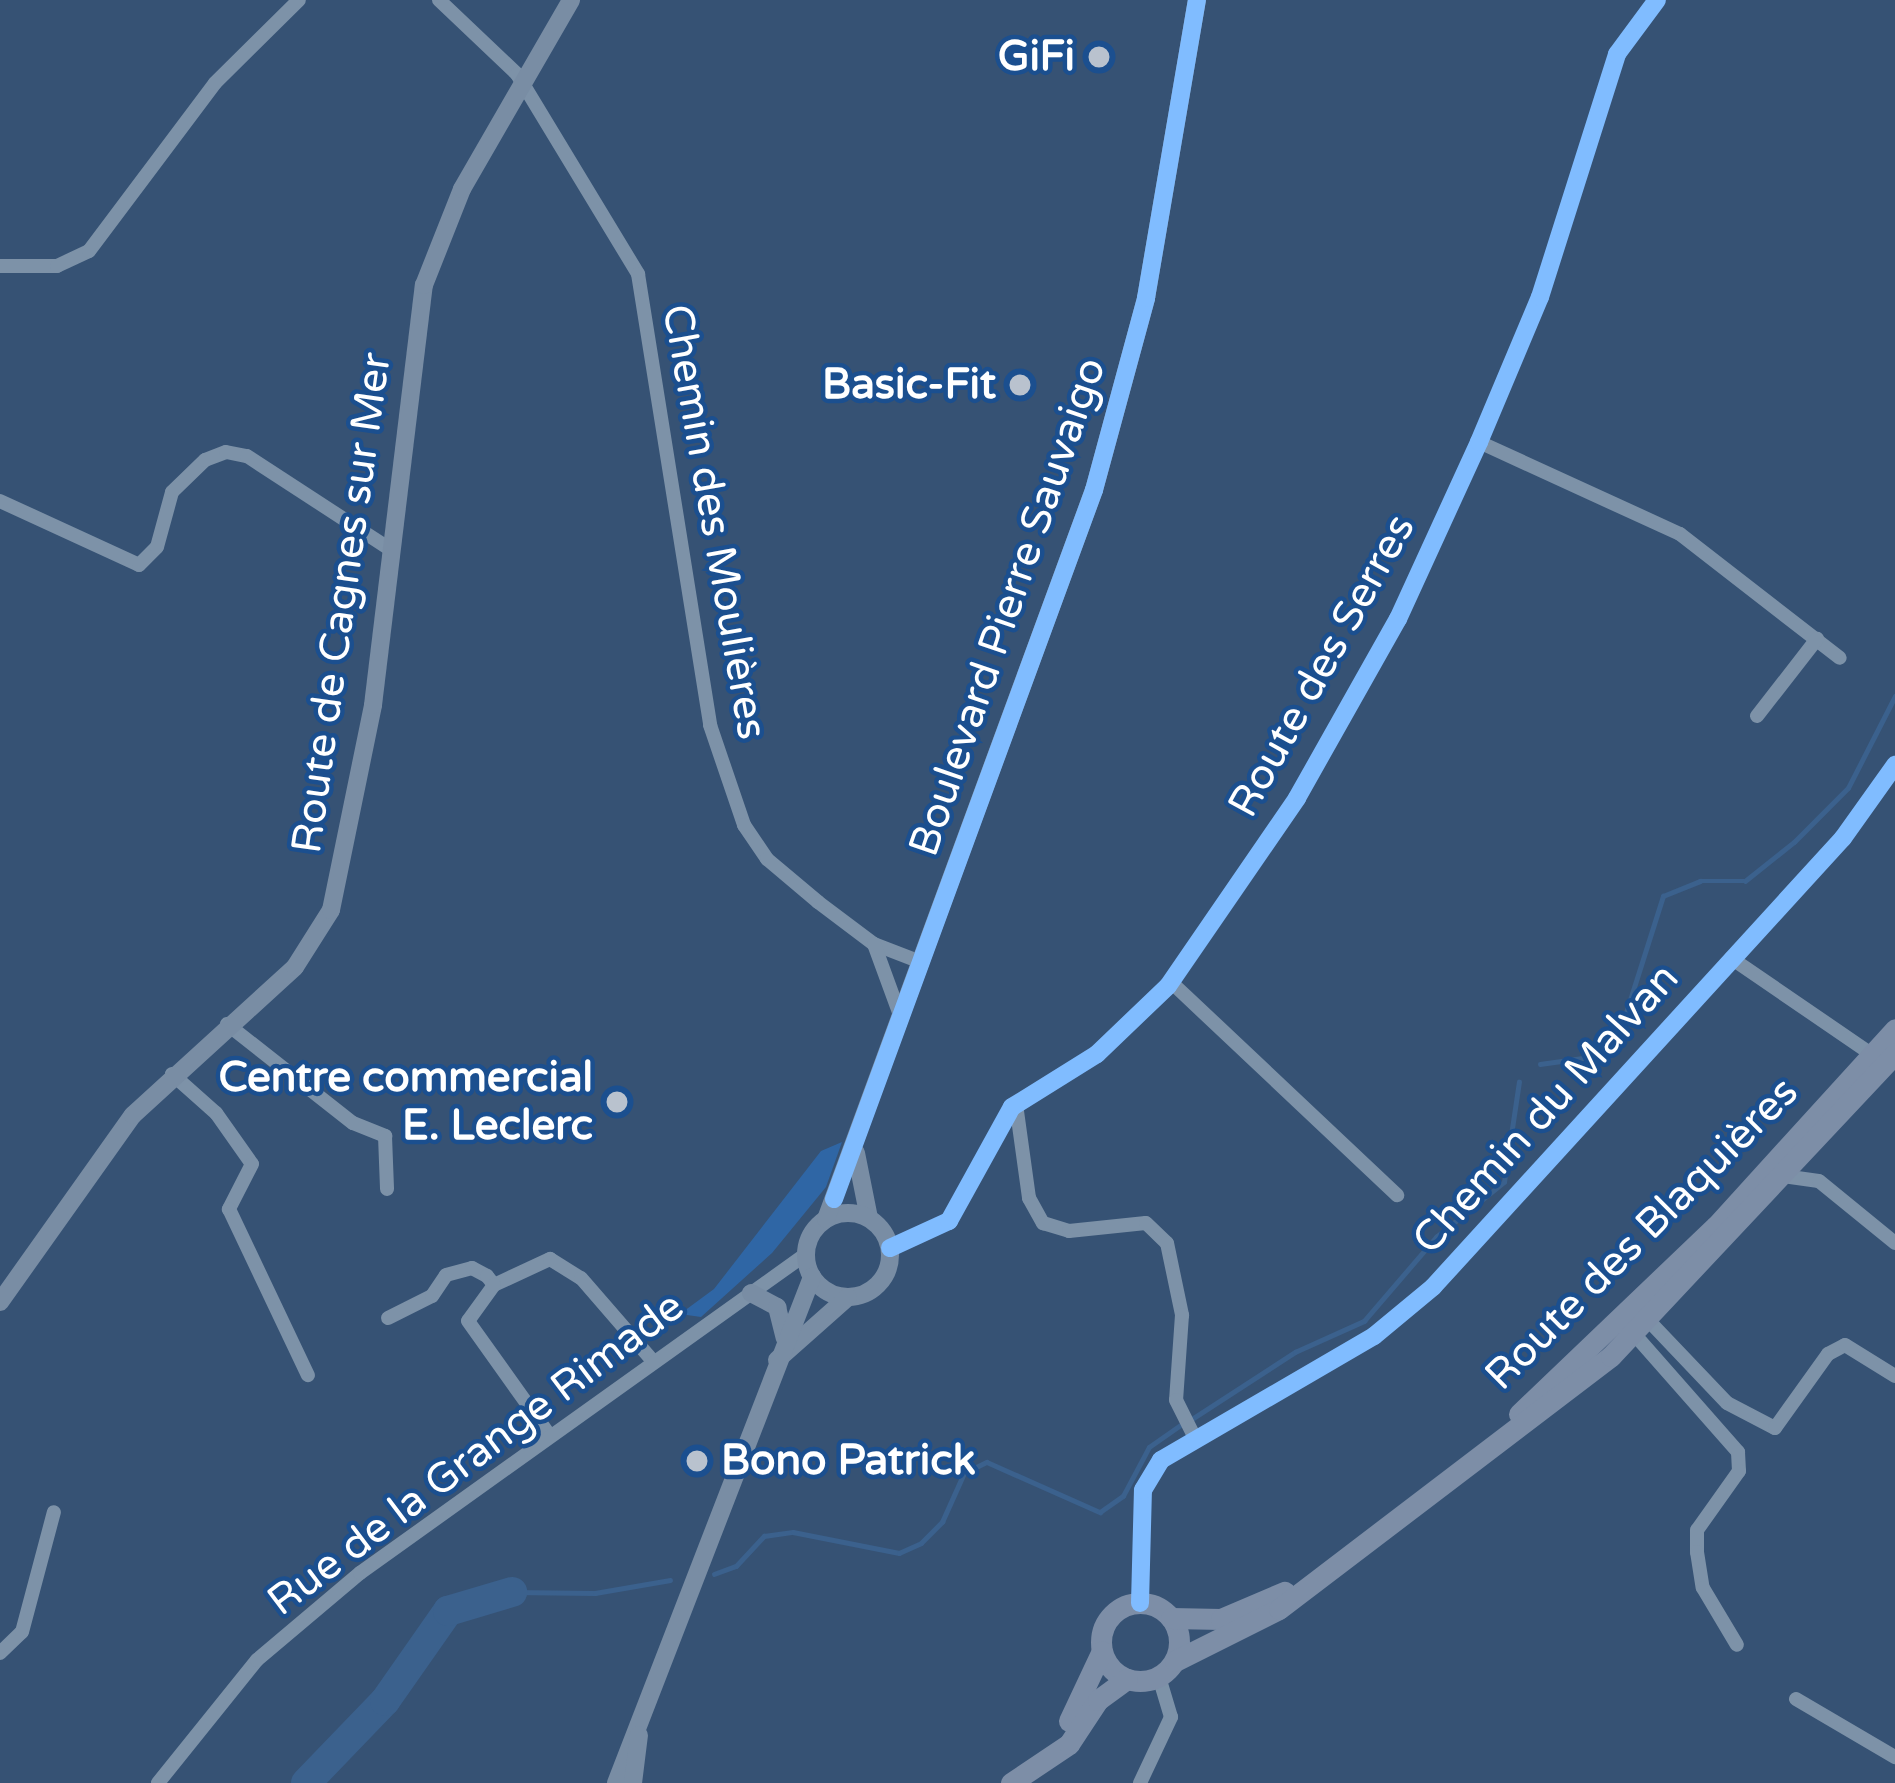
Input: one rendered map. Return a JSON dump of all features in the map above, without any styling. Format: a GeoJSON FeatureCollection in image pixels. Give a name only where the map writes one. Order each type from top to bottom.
{"type":"FeatureCollection","features":[{"type":"Feature","properties":{"kind":"main road","name":"Route de Cagnes sur Mer"},"geometry":{"type":"LineString","coordinates":[[19,1275],[133,1115],[227,1024],[274,988],[316,940],[341,880],[391,550],[424,285],[461,189],[571,0]]}},
{"type":"Feature","properties":{"kind":"main road","name":"Boulevard Pierre Sauvaigo"},"geometry":{"type":"LineString","coordinates":[[826,1219],[856,1153],[900,1016],[1094,490],[1146,298],[1197,0]]}},
{"type":"Feature","properties":{"kind":"main road","name":"Route des Blaquières"},"geometry":{"type":"LineString","coordinates":[[1317,1576],[1440,1489],[1642,1328],[1889,1055],[1895,1029]]}},
{"type":"Feature","properties":{"kind":"main road","name":"Route des Blaquières"},"geometry":{"type":"LineString","coordinates":[[1440,1489],[1640,1305],[1889,1055]]}},
{"type":"Feature","properties":{"kind":"main road","name":"Boulevard Pierre Sauvaigo"},"geometry":{"type":"LineString","coordinates":[[856,1153],[869,1218]]}},
{"type":"Feature","properties":{"kind":"main road"},"geometry":{"type":"LineString","coordinates":[[616,1783],[785,1338],[812,1277],[806,1254],[826,1219],[869,1218],[890,1248],[880,1282],[848,1297],[777,1360]]}},
{"type":"Feature","properties":{"kind":"main road"},"geometry":{"type":"LineString","coordinates":[[0,1291],[19,1275]]}},
{"type":"Feature","properties":{"kind":"main road"},"geometry":{"type":"LineString","coordinates":[[0,1302],[19,1275]]}},
{"type":"Feature","properties":{"kind":"main road"},"geometry":{"type":"LineString","coordinates":[[812,1277],[848,1297]]}},
{"type":"Feature","properties":{"kind":"main road"},"geometry":{"type":"LineString","coordinates":[[752,1293],[777,1306],[785,1338]]}},
{"type":"Feature","properties":{"kind":"main road"},"geometry":{"type":"LineString","coordinates":[[1042,1762],[1102,1651],[1110,1618],[1140,1604],[1171,1618],[1221,1619],[1317,1576]]}},
{"type":"Feature","properties":{"kind":"main road"},"geometry":{"type":"LineString","coordinates":[[1011,1783],[1042,1762],[1127,1679],[1167,1669],[1238,1635],[1317,1576]]}},
{"type":"Feature","properties":{"kind":"main road"},"geometry":{"type":"LineString","coordinates":[[1167,1669],[1179,1639],[1171,1618]]}},
{"type":"Feature","properties":{"kind":"main road"},"geometry":{"type":"LineString","coordinates":[[1102,1651],[1127,1679]]}},
{"type":"Feature","properties":{"kind":"main road"},"geometry":{"type":"LineString","coordinates":[[633,1783],[639,1731]]}},
{"type":"Feature","properties":{"kind":"street"},"geometry":{"type":"LineString","coordinates":[[0,266],[58,266],[89,251],[215,83],[298,0]]}},
{"type":"Feature","properties":{"kind":"street","name":"Chemin des Moulières"},"geometry":{"type":"LineString","coordinates":[[439,0],[521,82],[638,274],[710,725],[744,825],[767,859],[874,944],[921,962]]}},
{"type":"Feature","properties":{"kind":"street","name":"Route des Serres"},"geometry":{"type":"LineString","coordinates":[[890,1248],[949,1221],[1016,1104],[1097,1054],[1171,982],[1297,798],[1398,619],[1479,442],[1540,297],[1617,54],[1657,0]]}},
{"type":"Feature","properties":{"kind":"street"},"geometry":{"type":"LineString","coordinates":[[1479,442],[1680,534],[1840,658]]}},
{"type":"Feature","properties":{"kind":"street"},"geometry":{"type":"LineString","coordinates":[[0,501],[139,565],[157,547],[172,492],[205,460],[226,452],[247,456],[391,550]]}},
{"type":"Feature","properties":{"kind":"street"},"geometry":{"type":"LineString","coordinates":[[1756,716],[1817,639]]}},
{"type":"Feature","properties":{"kind":"street","name":"Chemin du Malvan"},"geometry":{"type":"LineString","coordinates":[[1140,1604],[1144,1490],[1161,1460],[1374,1336],[1433,1287],[1843,838],[1895,765]]}},
{"type":"Feature","properties":{"kind":"street"},"geometry":{"type":"LineString","coordinates":[[874,944],[900,1016]]}},
{"type":"Feature","properties":{"kind":"street"},"geometry":{"type":"LineString","coordinates":[[1731,958],[1889,1055]]}},
{"type":"Feature","properties":{"kind":"street"},"geometry":{"type":"LineString","coordinates":[[1171,982],[1396,1195]]}},
{"type":"Feature","properties":{"kind":"street"},"geometry":{"type":"LineString","coordinates":[[227,1024],[353,1124],[385,1136],[388,1190]]}},
{"type":"Feature","properties":{"kind":"street"},"geometry":{"type":"LineString","coordinates":[[172,1074],[216,1114],[252,1164],[229,1209],[308,1375]]}},
{"type":"Feature","properties":{"kind":"street"},"geometry":{"type":"LineString","coordinates":[[1016,1104],[1031,1207],[1047,1226],[1146,1223],[1167,1243],[1181,1303],[1177,1404],[1195,1438]]}},
{"type":"Feature","properties":{"kind":"street"},"geometry":{"type":"LineString","coordinates":[[993,1144],[1008,1137],[1020,1142]]}},
{"type":"Feature","properties":{"kind":"street"},"geometry":{"type":"LineString","coordinates":[[1783,1176],[1819,1181],[1895,1243]]}},
{"type":"Feature","properties":{"kind":"street","name":"Rue de la Grange Rimade"},"geometry":{"type":"LineString","coordinates":[[158,1783],[256,1660],[360,1573],[806,1254]]}},
{"type":"Feature","properties":{"kind":"street"},"geometry":{"type":"LineString","coordinates":[[550,1436],[468,1321],[494,1286],[550,1259],[580,1278],[653,1361]]}},
{"type":"Feature","properties":{"kind":"street"},"geometry":{"type":"LineString","coordinates":[[388,1318],[432,1295],[446,1275],[472,1268],[494,1286]]}},
{"type":"Feature","properties":{"kind":"street"},"geometry":{"type":"LineString","coordinates":[[1642,1328],[1727,1403],[1775,1428],[1828,1354],[1845,1345],[1895,1376]]}},
{"type":"Feature","properties":{"kind":"street"},"geometry":{"type":"LineString","coordinates":[[1642,1328],[1738,1452],[1739,1471],[1697,1530],[1703,1588],[1737,1646]]}},
{"type":"Feature","properties":{"kind":"street"},"geometry":{"type":"LineString","coordinates":[[0,1653],[22,1632],[54,1512]]}},
{"type":"Feature","properties":{"kind":"street"},"geometry":{"type":"LineString","coordinates":[[1140,1783],[1171,1717],[1167,1669]]}},
{"type":"Feature","properties":{"kind":"street"},"geometry":{"type":"LineString","coordinates":[[1796,1699],[1895,1756]]}},
{"type":"Feature","properties":{"kind":"shaded area"},"geometry":{"type":"Polygon","coordinates":[[[842,1142],[826,1187],[772,1253],[701,1317],[680,1314],[714,1289],[821,1151],[842,1142]]]}},
{"type":"Feature","properties":{"kind":"waterway"},"geometry":{"type":"LineString","coordinates":[[1540,1064],[1598,1056],[1617,1041],[1663,896],[1700,881],[1745,881],[1794,842],[1848,788],[1895,696]]}},
{"type":"Feature","properties":{"kind":"waterway"},"geometry":{"type":"LineString","coordinates":[[1192,1419],[1295,1352],[1364,1321],[1436,1237],[1504,1182],[1519,1082]]}},
{"type":"Feature","properties":{"kind":"waterway"},"geometry":{"type":"LineString","coordinates":[[714,1574],[736,1566],[764,1536],[793,1532],[899,1553],[921,1543],[942,1522],[964,1473],[987,1462],[1100,1512],[1123,1496],[1149,1447],[1182,1424]]}},
{"type":"Feature","properties":{"kind":"waterway"},"geometry":{"type":"LineString","coordinates":[[512,1592],[595,1593],[670,1580]]}},
{"type":"Feature","properties":{"kind":"waterway"},"geometry":{"type":"LineString","coordinates":[[306,1783],[385,1701],[448,1611],[512,1592]]}},
{"type":"Feature","properties":{"kind":"cycle path"},"geometry":{"type":"LineString","coordinates":[[834,1199],[1094,490],[1146,298],[1197,0]]}},
{"type":"Feature","properties":{"kind":"cycle path"},"geometry":{"type":"LineString","coordinates":[[890,1248],[949,1221],[1012,1107],[1097,1054],[1168,986],[1297,798],[1398,619],[1479,442],[1540,297],[1617,54],[1657,0]]}},
{"type":"Feature","properties":{"kind":"cycle path"},"geometry":{"type":"LineString","coordinates":[[1140,1603],[1143,1490],[1161,1460],[1374,1336],[1433,1287],[1843,838],[1895,765]]}},
{"type":"Feature","properties":{"kind":"place","name":"GiFi"},"geometry":{"type":"Point","coordinates":[1099,57]}},
{"type":"Feature","properties":{"kind":"place","name":"Basic-Fit"},"geometry":{"type":"Point","coordinates":[1020,385]}},
{"type":"Feature","properties":{"kind":"place","name":"Centre commercial E. Leclerc"},"geometry":{"type":"Point","coordinates":[617,1102]}},
{"type":"Feature","properties":{"kind":"place","name":"Bono Patrick"},"geometry":{"type":"Point","coordinates":[697,1461]}}]}
